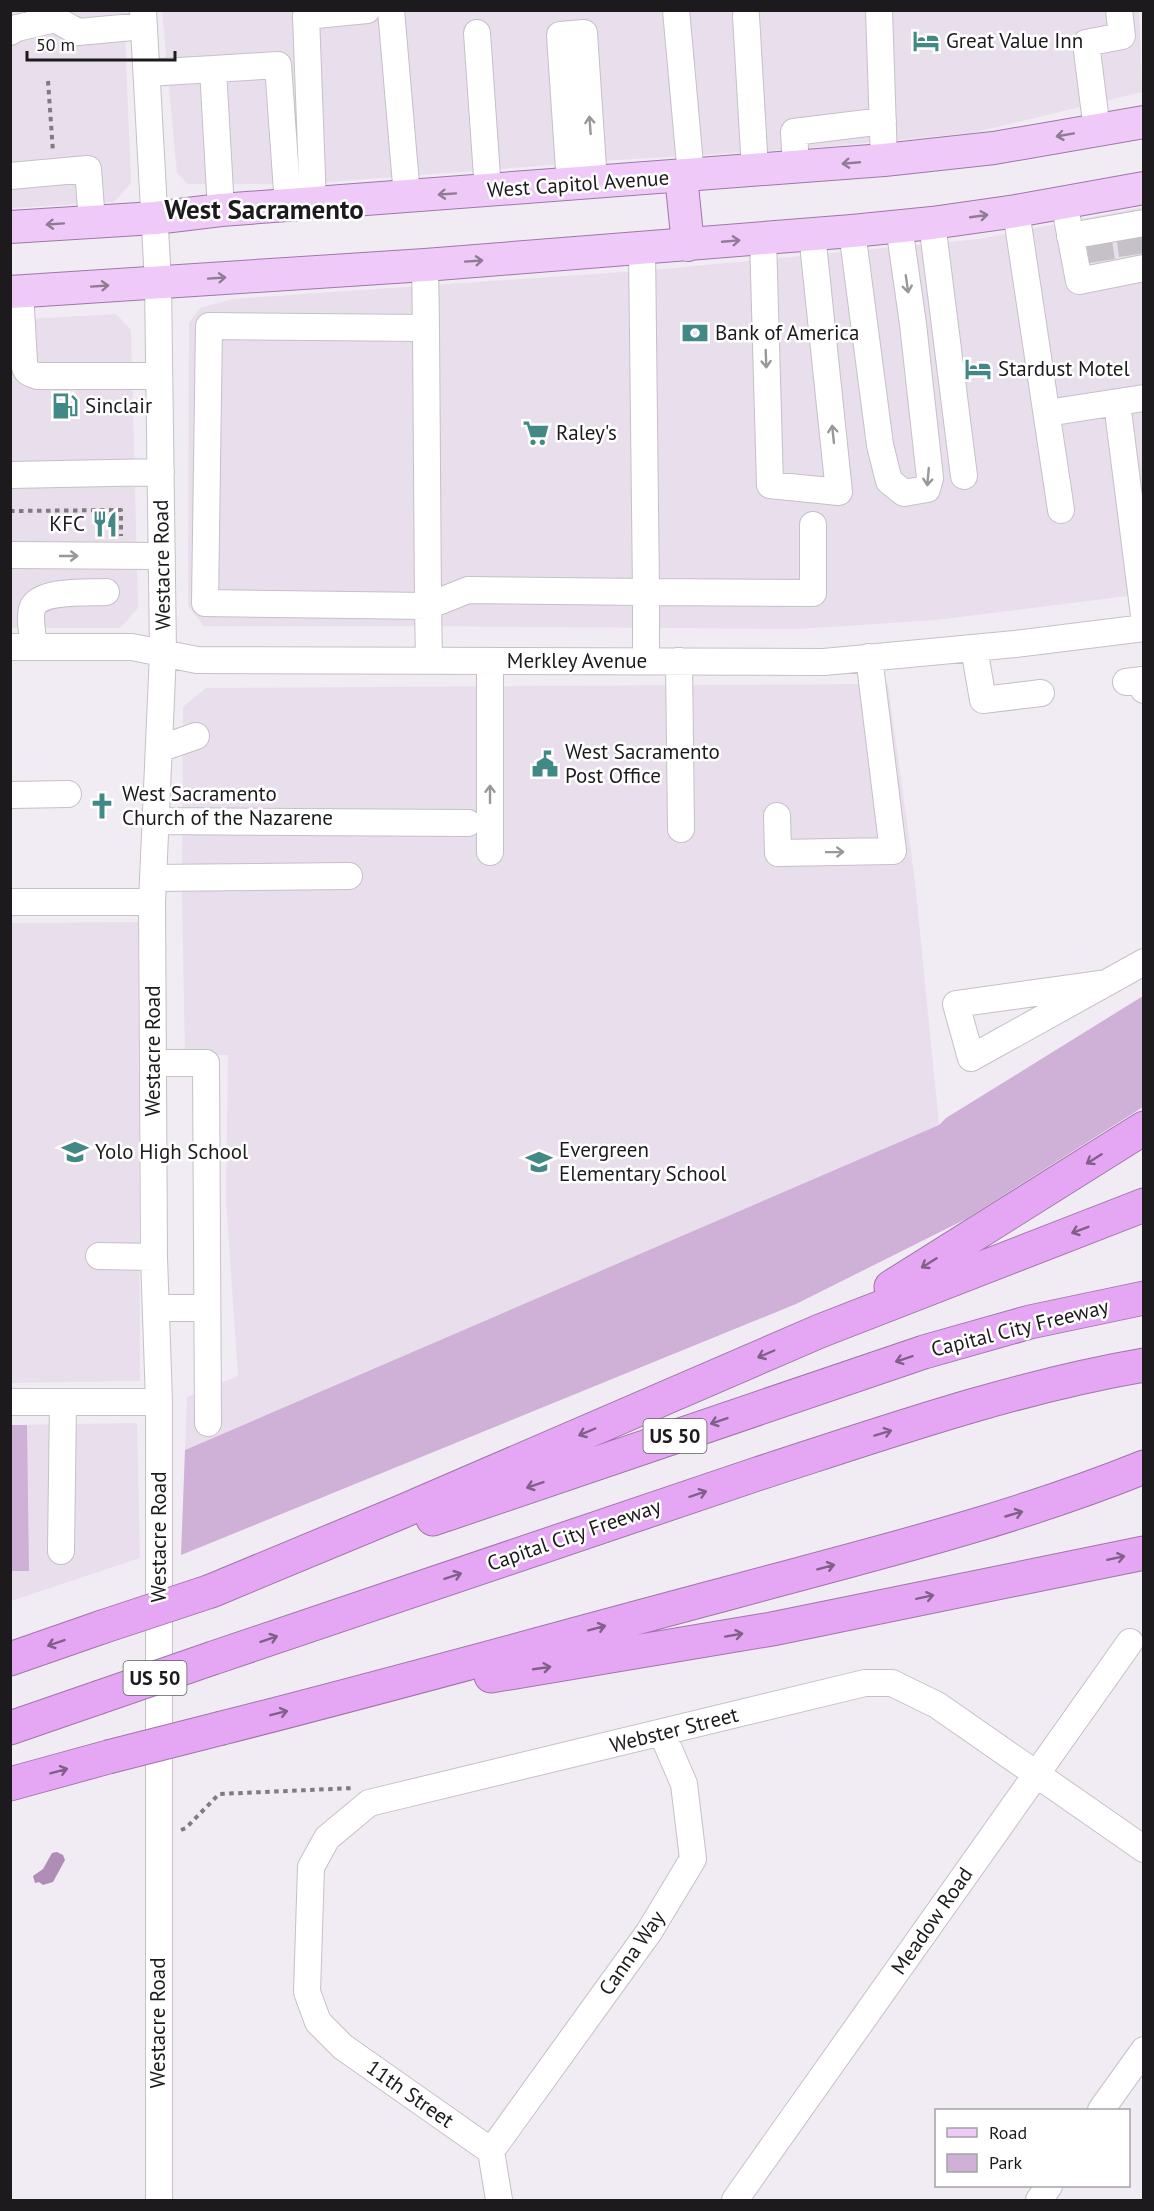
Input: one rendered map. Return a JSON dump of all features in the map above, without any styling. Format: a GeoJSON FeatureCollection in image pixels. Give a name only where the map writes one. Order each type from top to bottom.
{"type":"FeatureCollection","features":[{"type":"Feature","properties":{"kind":"highway"},"geometry":{"type":"LineString","coordinates":[[820,1331],[1143,1128]]}},
{"type":"Feature","properties":{"kind":"highway"},"geometry":{"type":"LineString","coordinates":[[211,1591],[401,1512],[820,1331],[1143,1205]]}},
{"type":"Feature","properties":{"kind":"highway","name":"Capital City Freeway"},"geometry":{"type":"LineString","coordinates":[[10,1659],[924,1352],[1030,1322],[1143,1298]]}},
{"type":"Feature","properties":{"kind":"highway","name":"Capital City Freeway"},"geometry":{"type":"LineString","coordinates":[[10,1728],[594,1528],[876,1435],[1015,1394],[1143,1365]]}},
{"type":"Feature","properties":{"kind":"highway"},"geometry":{"type":"LineString","coordinates":[[10,1784],[945,1534],[1092,1488],[1143,1467]]}},
{"type":"Feature","properties":{"kind":"highway"},"geometry":{"type":"LineString","coordinates":[[338,1698],[558,1666],[772,1629],[1143,1553]]}},
{"type":"Feature","properties":{"kind":"main road","name":"West Capitol Avenue"},"geometry":{"type":"LineString","coordinates":[[10,227],[155,218],[222,210],[884,160],[977,150],[1143,122]]}},
{"type":"Feature","properties":{"kind":"main road"},"geometry":{"type":"LineString","coordinates":[[686,176],[688,244]]}},
{"type":"Feature","properties":{"kind":"main road"},"geometry":{"type":"LineString","coordinates":[[15,291],[425,265],[852,231],[1016,211],[1143,188]]}},
{"type":"Feature","properties":{"kind":"street"},"geometry":{"type":"LineString","coordinates":[[301,204],[306,16],[367,10]]}},
{"type":"Feature","properties":{"kind":"street"},"geometry":{"type":"LineString","coordinates":[[391,10],[407,196]]}},
{"type":"Feature","properties":{"kind":"street"},"geometry":{"type":"LineString","coordinates":[[676,10],[686,176]]}},
{"type":"Feature","properties":{"kind":"street"},"geometry":{"type":"LineString","coordinates":[[879,10],[884,160]]}},
{"type":"Feature","properties":{"kind":"street"},"geometry":{"type":"LineString","coordinates":[[1097,130],[1086,43],[1122,36],[1119,10]]}},
{"type":"Feature","properties":{"kind":"street"},"geometry":{"type":"LineString","coordinates":[[10,32],[47,15],[78,32],[144,18]]}},
{"type":"Feature","properties":{"kind":"street"},"geometry":{"type":"LineString","coordinates":[[746,16],[755,170]]}},
{"type":"Feature","properties":{"kind":"street","name":"Westacre Road"},"geometry":{"type":"LineString","coordinates":[[144,18],[158,282],[163,653],[152,890],[153,1257],[159,1402],[159,2200]]}},
{"type":"Feature","properties":{"kind":"street"},"geometry":{"type":"LineString","coordinates":[[477,33],[488,191]]}},
{"type":"Feature","properties":{"kind":"street"},"geometry":{"type":"LineString","coordinates":[[584,33],[582,184],[560,35],[584,33]]}},
{"type":"Feature","properties":{"kind":"street"},"geometry":{"type":"LineString","coordinates":[[147,73],[278,65],[301,204]]}},
{"type":"Feature","properties":{"kind":"street"},"geometry":{"type":"LineString","coordinates":[[213,69],[222,210]]}},
{"type":"Feature","properties":{"kind":"street"},"geometry":{"type":"LineString","coordinates":[[796,168],[794,132],[883,121]]}},
{"type":"Feature","properties":{"kind":"street"},"geometry":{"type":"LineString","coordinates":[[10,176],[88,169],[92,222]]}},
{"type":"Feature","properties":{"kind":"street"},"geometry":{"type":"LineString","coordinates":[[1064,202],[1079,281],[1101,252],[1135,246]]}},
{"type":"Feature","properties":{"kind":"street"},"geometry":{"type":"LineString","coordinates":[[1016,211],[1061,510]]}},
{"type":"Feature","properties":{"kind":"street"},"geometry":{"type":"LineString","coordinates":[[932,223],[964,476]]}},
{"type":"Feature","properties":{"kind":"street"},"geometry":{"type":"LineString","coordinates":[[852,231],[880,445],[889,481],[904,493],[915,492],[927,489],[930,478],[899,226]]}},
{"type":"Feature","properties":{"kind":"street"},"geometry":{"type":"LineString","coordinates":[[763,238],[770,484],[839,492],[812,234]]}},
{"type":"Feature","properties":{"kind":"street"},"geometry":{"type":"LineString","coordinates":[[1070,236],[1101,252],[1135,246]]}},
{"type":"Feature","properties":{"kind":"street"},"geometry":{"type":"LineString","coordinates":[[642,248],[646,661]]}},
{"type":"Feature","properties":{"kind":"street"},"geometry":{"type":"LineString","coordinates":[[425,265],[429,660]]}},
{"type":"Feature","properties":{"kind":"street"},"geometry":{"type":"LineString","coordinates":[[15,291],[25,369],[28,373],[37,376],[159,376]]}},
{"type":"Feature","properties":{"kind":"street"},"geometry":{"type":"LineString","coordinates":[[426,328],[209,326],[205,603],[428,606],[468,590],[813,593],[813,525]]}},
{"type":"Feature","properties":{"kind":"street"},"geometry":{"type":"LineString","coordinates":[[1047,413],[1143,398]]}},
{"type":"Feature","properties":{"kind":"street"},"geometry":{"type":"LineString","coordinates":[[1117,403],[1134,458],[1143,615]]}},
{"type":"Feature","properties":{"kind":"street"},"geometry":{"type":"LineString","coordinates":[[10,475],[161,472]]}},
{"type":"Feature","properties":{"kind":"street"},"geometry":{"type":"LineString","coordinates":[[10,555],[162,556]]}},
{"type":"Feature","properties":{"kind":"street"},"geometry":{"type":"LineString","coordinates":[[22,647],[32,609],[36,602],[45,596],[106,592]]}},
{"type":"Feature","properties":{"kind":"street","name":"Merkley Avenue"},"geometry":{"type":"LineString","coordinates":[[22,647],[132,647],[197,660],[824,662],[974,648],[1143,628]]}},
{"type":"Feature","properties":{"kind":"street"},"geometry":{"type":"LineString","coordinates":[[974,648],[983,700],[1041,693]]}},
{"type":"Feature","properties":{"kind":"street"},"geometry":{"type":"LineString","coordinates":[[777,816],[778,853],[893,851],[869,657]]}},
{"type":"Feature","properties":{"kind":"street"},"geometry":{"type":"LineString","coordinates":[[490,661],[490,852]]}},
{"type":"Feature","properties":{"kind":"street"},"geometry":{"type":"LineString","coordinates":[[679,661],[681,829]]}},
{"type":"Feature","properties":{"kind":"street"},"geometry":{"type":"LineString","coordinates":[[159,749],[196,736]]}},
{"type":"Feature","properties":{"kind":"street"},"geometry":{"type":"LineString","coordinates":[[10,795],[68,794]]}},
{"type":"Feature","properties":{"kind":"street"},"geometry":{"type":"LineString","coordinates":[[156,821],[468,823]]}},
{"type":"Feature","properties":{"kind":"street"},"geometry":{"type":"LineString","coordinates":[[10,902],[349,876]]}},
{"type":"Feature","properties":{"kind":"street"},"geometry":{"type":"LineString","coordinates":[[1106,983],[956,1004],[971,1058],[1106,983],[1143,962]]}},
{"type":"Feature","properties":{"kind":"street"},"geometry":{"type":"LineString","coordinates":[[153,1063],[207,1063],[208,1423]]}},
{"type":"Feature","properties":{"kind":"street"},"geometry":{"type":"LineString","coordinates":[[99,1256],[153,1257]]}},
{"type":"Feature","properties":{"kind":"street"},"geometry":{"type":"LineString","coordinates":[[156,1308],[207,1308]]}},
{"type":"Feature","properties":{"kind":"street"},"geometry":{"type":"LineString","coordinates":[[10,1402],[159,1402]]}},
{"type":"Feature","properties":{"kind":"street"},"geometry":{"type":"LineString","coordinates":[[61,1551],[63,1402]]}},
{"type":"Feature","properties":{"kind":"street","name":"Meadow Road"},"geometry":{"type":"LineString","coordinates":[[735,2200],[1130,1642]]}},
{"type":"Feature","properties":{"kind":"street","name":"Webster Street"},"geometry":{"type":"LineString","coordinates":[[307,1992],[311,1867],[327,1838],[369,1803],[866,1683],[892,1683],[937,1705],[1143,1849]]}},
{"type":"Feature","properties":{"kind":"street","name":"Canna Way"},"geometry":{"type":"LineString","coordinates":[[491,2151],[649,1932],[693,1859],[684,1784],[662,1733]]}},
{"type":"Feature","properties":{"kind":"street","name":"11th Street"},"geometry":{"type":"LineString","coordinates":[[307,1992],[318,2022],[343,2047],[491,2151]]}},
{"type":"Feature","properties":{"kind":"street"},"geometry":{"type":"LineString","coordinates":[[1102,2109],[1143,2050]]}},
{"type":"Feature","properties":{"kind":"street"},"geometry":{"type":"LineString","coordinates":[[491,2151],[499,2200]]}},
{"type":"Feature","properties":{"kind":"street"},"geometry":{"type":"LineString","coordinates":[[1039,2200],[1048,2187]]}},
{"type":"Feature","properties":{"kind":"path"},"geometry":{"type":"LineString","coordinates":[[48,81],[55,172]]}},
{"type":"Feature","properties":{"kind":"path"},"geometry":{"type":"LineString","coordinates":[[10,511],[122,510],[121,545]]}},
{"type":"Feature","properties":{"kind":"path"},"geometry":{"type":"LineString","coordinates":[[158,1837],[186,1828],[219,1794],[357,1788],[359,1790]]}},
{"type":"Feature","properties":{"kind":"shaded area"},"geometry":{"type":"Polygon","coordinates":[[[11,11],[124,11],[131,183],[114,202],[11,208],[11,11]]]}},
{"type":"Feature","properties":{"kind":"shaded area"},"geometry":{"type":"Polygon","coordinates":[[[162,11],[1139,11],[1142,92],[972,133],[799,149],[617,160],[303,184],[188,184],[177,173],[162,11]]]}},
{"type":"Feature","properties":{"kind":"shaded area"},"geometry":{"type":"Polygon","coordinates":[[[1143,207],[1143,594],[936,620],[798,629],[204,626],[188,606],[189,323],[200,308],[233,299],[653,270],[979,239],[1143,207]]]}},
{"type":"Feature","properties":{"kind":"shaded area"},"geometry":{"type":"Polygon","coordinates":[[[116,314],[131,330],[138,608],[120,628],[11,628],[11,320],[116,314]]]}},
{"type":"Feature","properties":{"kind":"shaded area","name":"Evergreen Elementary School"},"geometry":{"type":"Polygon","coordinates":[[[888,684],[915,882],[939,1125],[185,1450],[187,1397],[238,1376],[226,1200],[228,1055],[185,1056],[182,893],[183,707],[206,688],[888,684]]]}},
{"type":"Feature","properties":{"kind":"shaded area","name":"Yolo High School"},"geometry":{"type":"Polygon","coordinates":[[[138,922],[140,1381],[11,1383],[10,923],[138,922]]]}},
{"type":"Feature","properties":{"kind":"shaded area"},"geometry":{"type":"Polygon","coordinates":[[[137,1423],[140,1558],[11,1601],[10,1425],[137,1423]]]}},
{"type":"Feature","properties":{"kind":"shaded area"},"geometry":{"type":"Polygon","coordinates":[[[57,1852],[63,1855],[65,1860],[53,1882],[43,1885],[39,1882],[35,1883],[33,1876],[43,1869],[52,1853],[57,1852]]]}},
{"type":"Feature","properties":{"kind":"green space"},"geometry":{"type":"Polygon","coordinates":[[[1143,996],[1143,1107],[966,1219],[796,1304],[181,1555],[185,1450],[939,1125],[946,1118],[1143,996]]]}},
{"type":"Feature","properties":{"kind":"green space"},"geometry":{"type":"Polygon","coordinates":[[[10,1425],[27,1425],[29,1571],[11,1571],[10,1425]]]}},
{"type":"Feature","properties":{"kind":"tunnel"},"geometry":{"type":"LineString","coordinates":[[1129,235],[1132,255]]}},
{"type":"Feature","properties":{"kind":"tunnel"},"geometry":{"type":"LineString","coordinates":[[1099,241],[1102,261]]}},
{"type":"Feature","properties":{"kind":"place","name":"Great Value Inn"},"geometry":{"type":"Point","coordinates":[926,41]}},
{"type":"Feature","properties":{"kind":"place","name":"Bank of America"},"geometry":{"type":"Point","coordinates":[695,333]}},
{"type":"Feature","properties":{"kind":"place","name":"Stardust Motel"},"geometry":{"type":"Point","coordinates":[978,369]}},
{"type":"Feature","properties":{"kind":"place","name":"Sinclair"},"geometry":{"type":"Point","coordinates":[65,406]}},
{"type":"Feature","properties":{"kind":"place","name":"Raley's"},"geometry":{"type":"Point","coordinates":[536,433]}},
{"type":"Feature","properties":{"kind":"place","name":"KFC"},"geometry":{"type":"Point","coordinates":[105,524]}},
{"type":"Feature","properties":{"kind":"place","name":"West Sacramento Post Office"},"geometry":{"type":"Point","coordinates":[545,764]}},
{"type":"Feature","properties":{"kind":"place","name":"West Sacramento Church of the Nazarene"},"geometry":{"type":"Point","coordinates":[102,806]}},
{"type":"Feature","properties":{"kind":"place","name":"Yolo High School"},"geometry":{"type":"Point","coordinates":[75,1152]}},
{"type":"Feature","properties":{"kind":"place","name":"Evergreen Elementary School"},"geometry":{"type":"Point","coordinates":[539,1162]}},
{"type":"Feature","properties":{"kind":"district","name":"West Sacramento"},"geometry":{"type":"Point","coordinates":[264,210]}}]}
